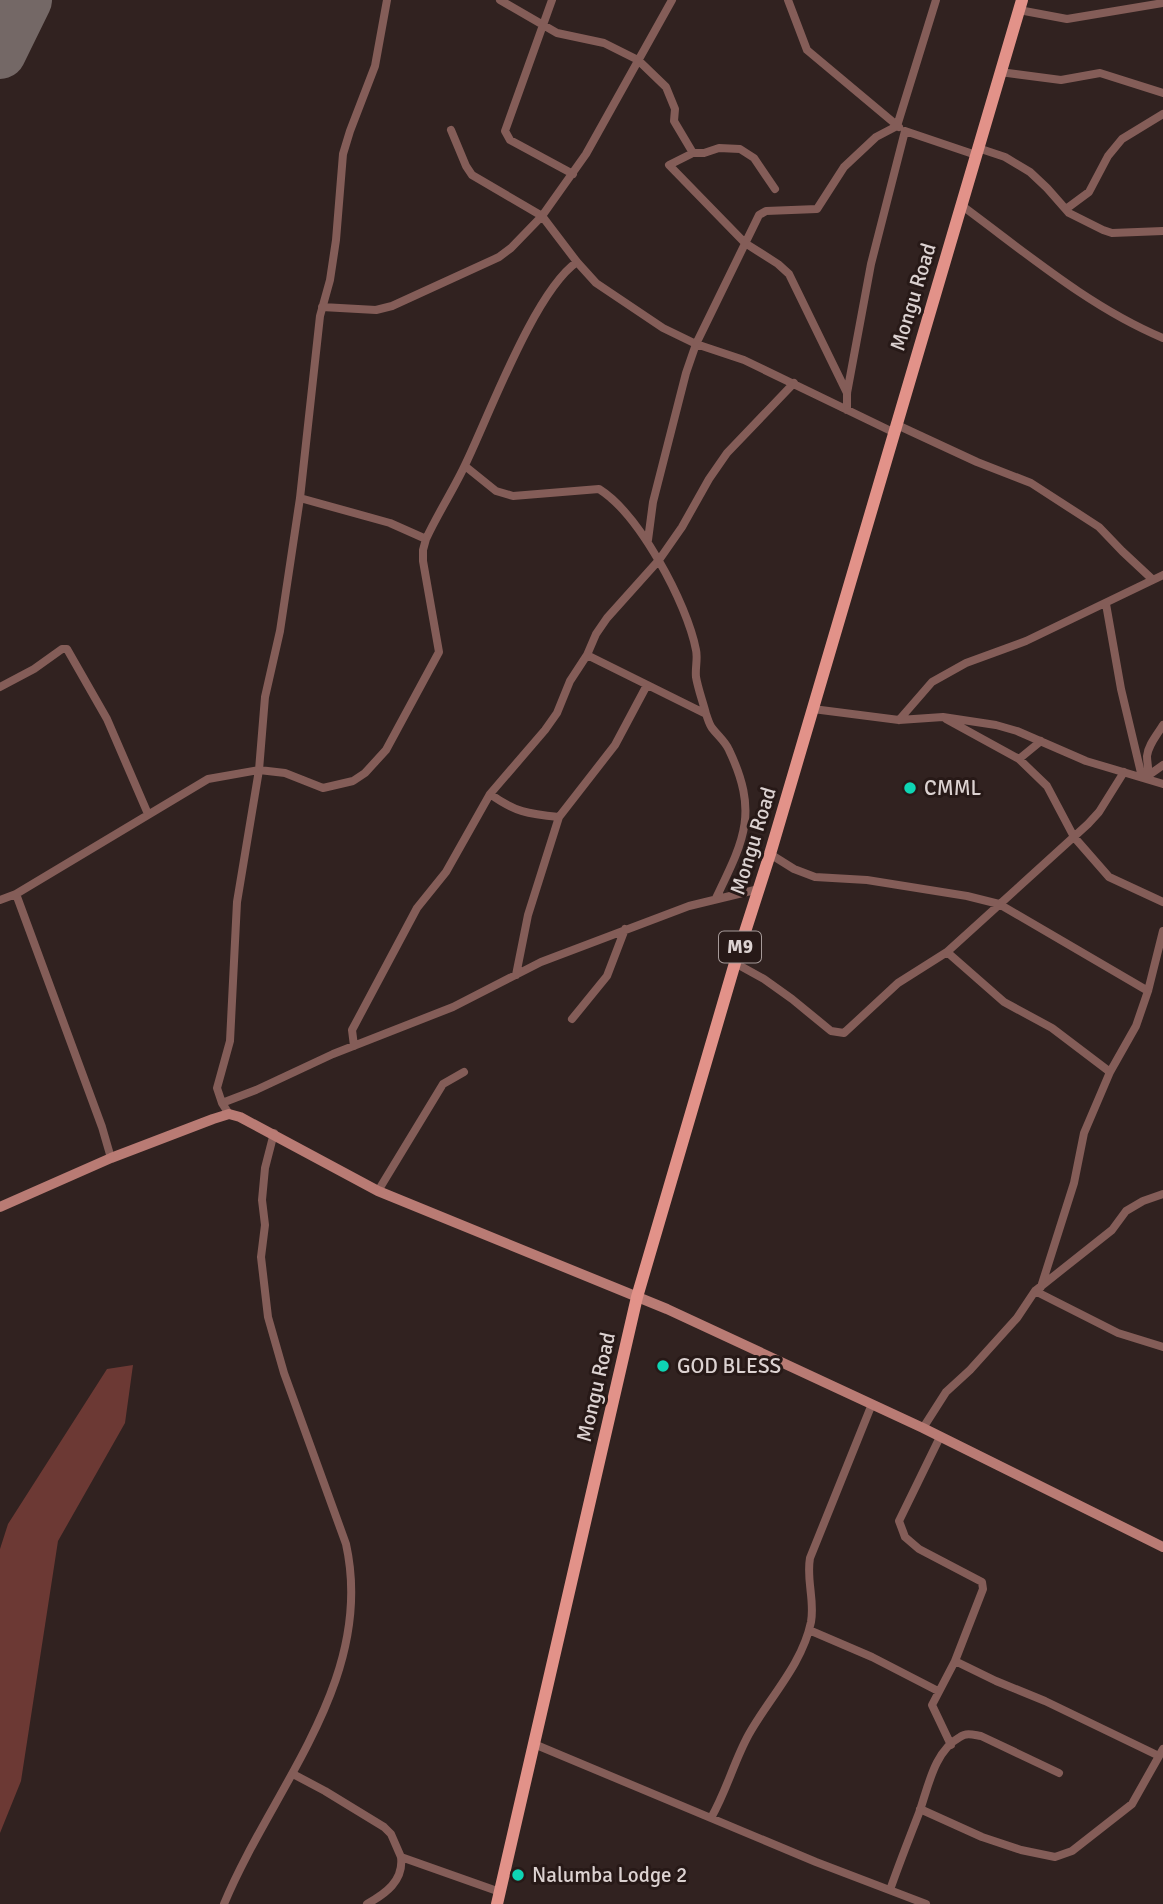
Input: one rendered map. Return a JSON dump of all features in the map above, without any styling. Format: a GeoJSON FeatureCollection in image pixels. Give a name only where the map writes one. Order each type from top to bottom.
{"type":"FeatureCollection","features":[{"type":"Feature","properties":{"kind":"main road","name":"Mongu Road"},"geometry":{"type":"LineString","coordinates":[[498,1898],[637,1297],[735,962],[771,854],[1020,5]]}},
{"type":"Feature","properties":{"kind":"main road"},"geometry":{"type":"LineString","coordinates":[[0,1206],[111,1157],[229,1114],[248,1119],[350,1178],[637,1297],[923,1428],[1163,1548]]}},
{"type":"Feature","properties":{"kind":"street"},"geometry":{"type":"LineString","coordinates":[[229,1114],[217,1088],[230,1041],[237,902],[260,770],[265,697],[280,631],[300,498],[322,307],[336,240],[343,155],[376,66],[387,0]]}},
{"type":"Feature","properties":{"kind":"street"},"geometry":{"type":"LineString","coordinates":[[500,0],[557,33],[604,43],[638,60],[666,87],[675,109],[674,121],[692,153]]}},
{"type":"Feature","properties":{"kind":"street"},"geometry":{"type":"LineString","coordinates":[[552,0],[505,131],[510,140],[573,174]]}},
{"type":"Feature","properties":{"kind":"street"},"geometry":{"type":"LineString","coordinates":[[322,307],[376,310],[392,306],[499,257],[511,248],[542,216],[573,174],[672,0]]}},
{"type":"Feature","properties":{"kind":"street"},"geometry":{"type":"LineString","coordinates":[[788,0],[807,50],[901,128],[977,152],[1005,157],[1030,172],[1073,216],[1112,233],[1131,230],[1163,231]]}},
{"type":"Feature","properties":{"kind":"street"},"geometry":{"type":"LineString","coordinates":[[847,410],[847,393],[871,264],[901,128],[936,0]]}},
{"type":"Feature","properties":{"kind":"street"},"geometry":{"type":"LineString","coordinates":[[1116,10],[1120,0]]}},
{"type":"Feature","properties":{"kind":"street"},"geometry":{"type":"LineString","coordinates":[[1020,5],[1067,19],[1163,3]]}},
{"type":"Feature","properties":{"kind":"street"},"geometry":{"type":"LineString","coordinates":[[1152,4],[1163,12]]}},
{"type":"Feature","properties":{"kind":"street"},"geometry":{"type":"LineString","coordinates":[[1000,72],[1061,80],[1100,73],[1163,93]]}},
{"type":"Feature","properties":{"kind":"street"},"geometry":{"type":"LineString","coordinates":[[1066,209],[1089,192],[1108,156],[1122,139],[1163,114]]}},
{"type":"Feature","properties":{"kind":"street"},"geometry":{"type":"LineString","coordinates":[[648,541],[653,502],[696,344],[762,212],[817,209],[844,167],[876,137],[901,128]]}},
{"type":"Feature","properties":{"kind":"street"},"geometry":{"type":"LineString","coordinates":[[451,130],[472,176],[542,216],[596,283],[639,313],[696,344],[744,360],[847,410],[1031,483],[1099,527],[1152,579]]}},
{"type":"Feature","properties":{"kind":"street"},"geometry":{"type":"LineString","coordinates":[[775,189],[754,158],[740,149],[719,148],[704,153],[692,153],[669,165],[745,243],[789,274],[847,393]]}},
{"type":"Feature","properties":{"kind":"street"},"geometry":{"type":"LineString","coordinates":[[961,205],[1077,290],[1142,329],[1163,338]]}},
{"type":"Feature","properties":{"kind":"street"},"geometry":{"type":"LineString","coordinates":[[0,900],[16,894],[208,779],[260,770],[285,773],[323,789],[353,781],[365,773],[386,750],[439,652],[423,561],[426,539],[439,509],[465,466],[512,364],[552,288],[577,262]]}},
{"type":"Feature","properties":{"kind":"street"},"geometry":{"type":"LineString","coordinates":[[354,1046],[352,1030],[405,928],[417,908],[446,872],[490,794],[545,730],[596,634],[659,560],[727,453],[794,383]]}},
{"type":"Feature","properties":{"kind":"street"},"geometry":{"type":"LineString","coordinates":[[465,466],[496,491],[513,496],[599,489],[620,504],[648,541],[683,611],[697,651],[696,675],[706,714],[710,725],[729,750],[741,779],[747,808],[741,843],[716,898]]}},
{"type":"Feature","properties":{"kind":"street"},"geometry":{"type":"LineString","coordinates":[[300,498],[390,523],[426,539]]}},
{"type":"Feature","properties":{"kind":"street"},"geometry":{"type":"LineString","coordinates":[[899,720],[932,682],[966,663],[1026,641],[1163,575]]}},
{"type":"Feature","properties":{"kind":"street"},"geometry":{"type":"LineString","coordinates":[[1107,604],[1119,677],[1146,777]]}},
{"type":"Feature","properties":{"kind":"street"},"geometry":{"type":"LineString","coordinates":[[0,687],[34,669],[62,649],[67,649],[107,719],[148,814]]}},
{"type":"Feature","properties":{"kind":"street"},"geometry":{"type":"LineString","coordinates":[[587,655],[706,714]]}},
{"type":"Feature","properties":{"kind":"street"},"geometry":{"type":"LineString","coordinates":[[516,975],[528,915],[559,817],[615,745],[648,685]]}},
{"type":"Feature","properties":{"kind":"street"},"geometry":{"type":"LineString","coordinates":[[813,709],[899,720],[943,717],[996,725],[1086,761],[1163,783]]}},
{"type":"Feature","properties":{"kind":"street"},"geometry":{"type":"LineString","coordinates":[[943,717],[1019,759],[1047,786],[1073,837],[1109,877],[1159,895],[1163,902]]}},
{"type":"Feature","properties":{"kind":"street"},"geometry":{"type":"LineString","coordinates":[[1146,777],[1148,750],[1163,725]]}},
{"type":"Feature","properties":{"kind":"street"},"geometry":{"type":"LineString","coordinates":[[1019,759],[1041,741]]}},
{"type":"Feature","properties":{"kind":"street"},"geometry":{"type":"LineString","coordinates":[[1146,777],[1163,765]]}},
{"type":"Feature","properties":{"kind":"street"},"geometry":{"type":"LineString","coordinates":[[735,962],[774,985],[831,1031],[844,1033],[898,983],[947,951],[1073,837],[1099,812],[1124,772]]}},
{"type":"Feature","properties":{"kind":"street"},"geometry":{"type":"LineString","coordinates":[[490,794],[509,808],[559,817]]}},
{"type":"Feature","properties":{"kind":"street"},"geometry":{"type":"LineString","coordinates":[[771,854],[794,869],[815,877],[867,880],[967,896],[999,904],[1148,991]]}},
{"type":"Feature","properties":{"kind":"street"},"geometry":{"type":"LineString","coordinates":[[222,1102],[453,1007],[541,962],[625,929],[716,898],[759,889]]}},
{"type":"Feature","properties":{"kind":"street"},"geometry":{"type":"LineString","coordinates":[[16,894],[111,1157]]}},
{"type":"Feature","properties":{"kind":"street"},"geometry":{"type":"LineString","coordinates":[[572,1019],[607,976],[625,929]]}},
{"type":"Feature","properties":{"kind":"street"},"geometry":{"type":"LineString","coordinates":[[1038,1289],[1074,1183],[1084,1133],[1110,1072],[1136,1026],[1163,931]]}},
{"type":"Feature","properties":{"kind":"street"},"geometry":{"type":"LineString","coordinates":[[947,951],[1004,1002],[1052,1028],[1110,1072]]}},
{"type":"Feature","properties":{"kind":"street"},"geometry":{"type":"LineString","coordinates":[[378,1191],[443,1084],[464,1072]]}},
{"type":"Feature","properties":{"kind":"street"},"geometry":{"type":"LineString","coordinates":[[225,1904],[240,1866],[293,1774],[326,1707],[346,1643],[349,1619],[351,1564],[339,1521],[284,1373],[268,1317],[261,1257],[265,1225],[262,1200],[265,1168],[274,1133]]}},
{"type":"Feature","properties":{"kind":"street"},"geometry":{"type":"LineString","coordinates":[[923,1428],[946,1392],[1017,1318],[1038,1289],[1112,1230],[1126,1211],[1163,1194]]}},
{"type":"Feature","properties":{"kind":"street"},"geometry":{"type":"LineString","coordinates":[[1038,1289],[1118,1333],[1163,1347]]}},
{"type":"Feature","properties":{"kind":"street"},"geometry":{"type":"LineString","coordinates":[[711,1818],[750,1731],[779,1690],[809,1630],[813,1602],[808,1573],[810,1558],[872,1404]]}},
{"type":"Feature","properties":{"kind":"street"},"geometry":{"type":"LineString","coordinates":[[940,1437],[899,1521],[905,1537],[919,1549],[982,1582],[983,1588],[955,1661],[932,1705],[951,1745]]}},
{"type":"Feature","properties":{"kind":"street"},"geometry":{"type":"LineString","coordinates":[[809,1630],[872,1657],[938,1691]]}},
{"type":"Feature","properties":{"kind":"street"},"geometry":{"type":"LineString","coordinates":[[920,1809],[982,1837],[1021,1850],[1055,1857],[1072,1851],[1132,1804],[1161,1753],[955,1661]]}},
{"type":"Feature","properties":{"kind":"street"},"geometry":{"type":"LineString","coordinates":[[890,1890],[929,1778],[959,1737],[969,1734],[981,1736],[1059,1773]]}},
{"type":"Feature","properties":{"kind":"street"},"geometry":{"type":"LineString","coordinates":[[534,1745],[816,1862],[926,1904]]}},
{"type":"Feature","properties":{"kind":"street"},"geometry":{"type":"LineString","coordinates":[[293,1774],[326,1791],[384,1827],[390,1834],[401,1857],[401,1869],[390,1890],[367,1904]]}},
{"type":"Feature","properties":{"kind":"street"},"geometry":{"type":"LineString","coordinates":[[401,1857],[498,1898]]}},
{"type":"Feature","properties":{"kind":"shaded area"},"geometry":{"type":"Polygon","coordinates":[[[133,1365],[125,1423],[58,1541],[21,1781],[0,1833],[0,1549],[8,1524],[107,1369],[133,1365]]]}},
{"type":"Feature","properties":{"kind":"runway"},"geometry":{"type":"LineString","coordinates":[[0,53],[26,0]]}},
{"type":"Feature","properties":{"kind":"place","name":"CMML"},"geometry":{"type":"Point","coordinates":[910,788]}},
{"type":"Feature","properties":{"kind":"place","name":"GOD BLESS"},"geometry":{"type":"Point","coordinates":[663,1366]}},
{"type":"Feature","properties":{"kind":"place","name":"Nalumba Lodge 2"},"geometry":{"type":"Point","coordinates":[518,1875]}}]}
